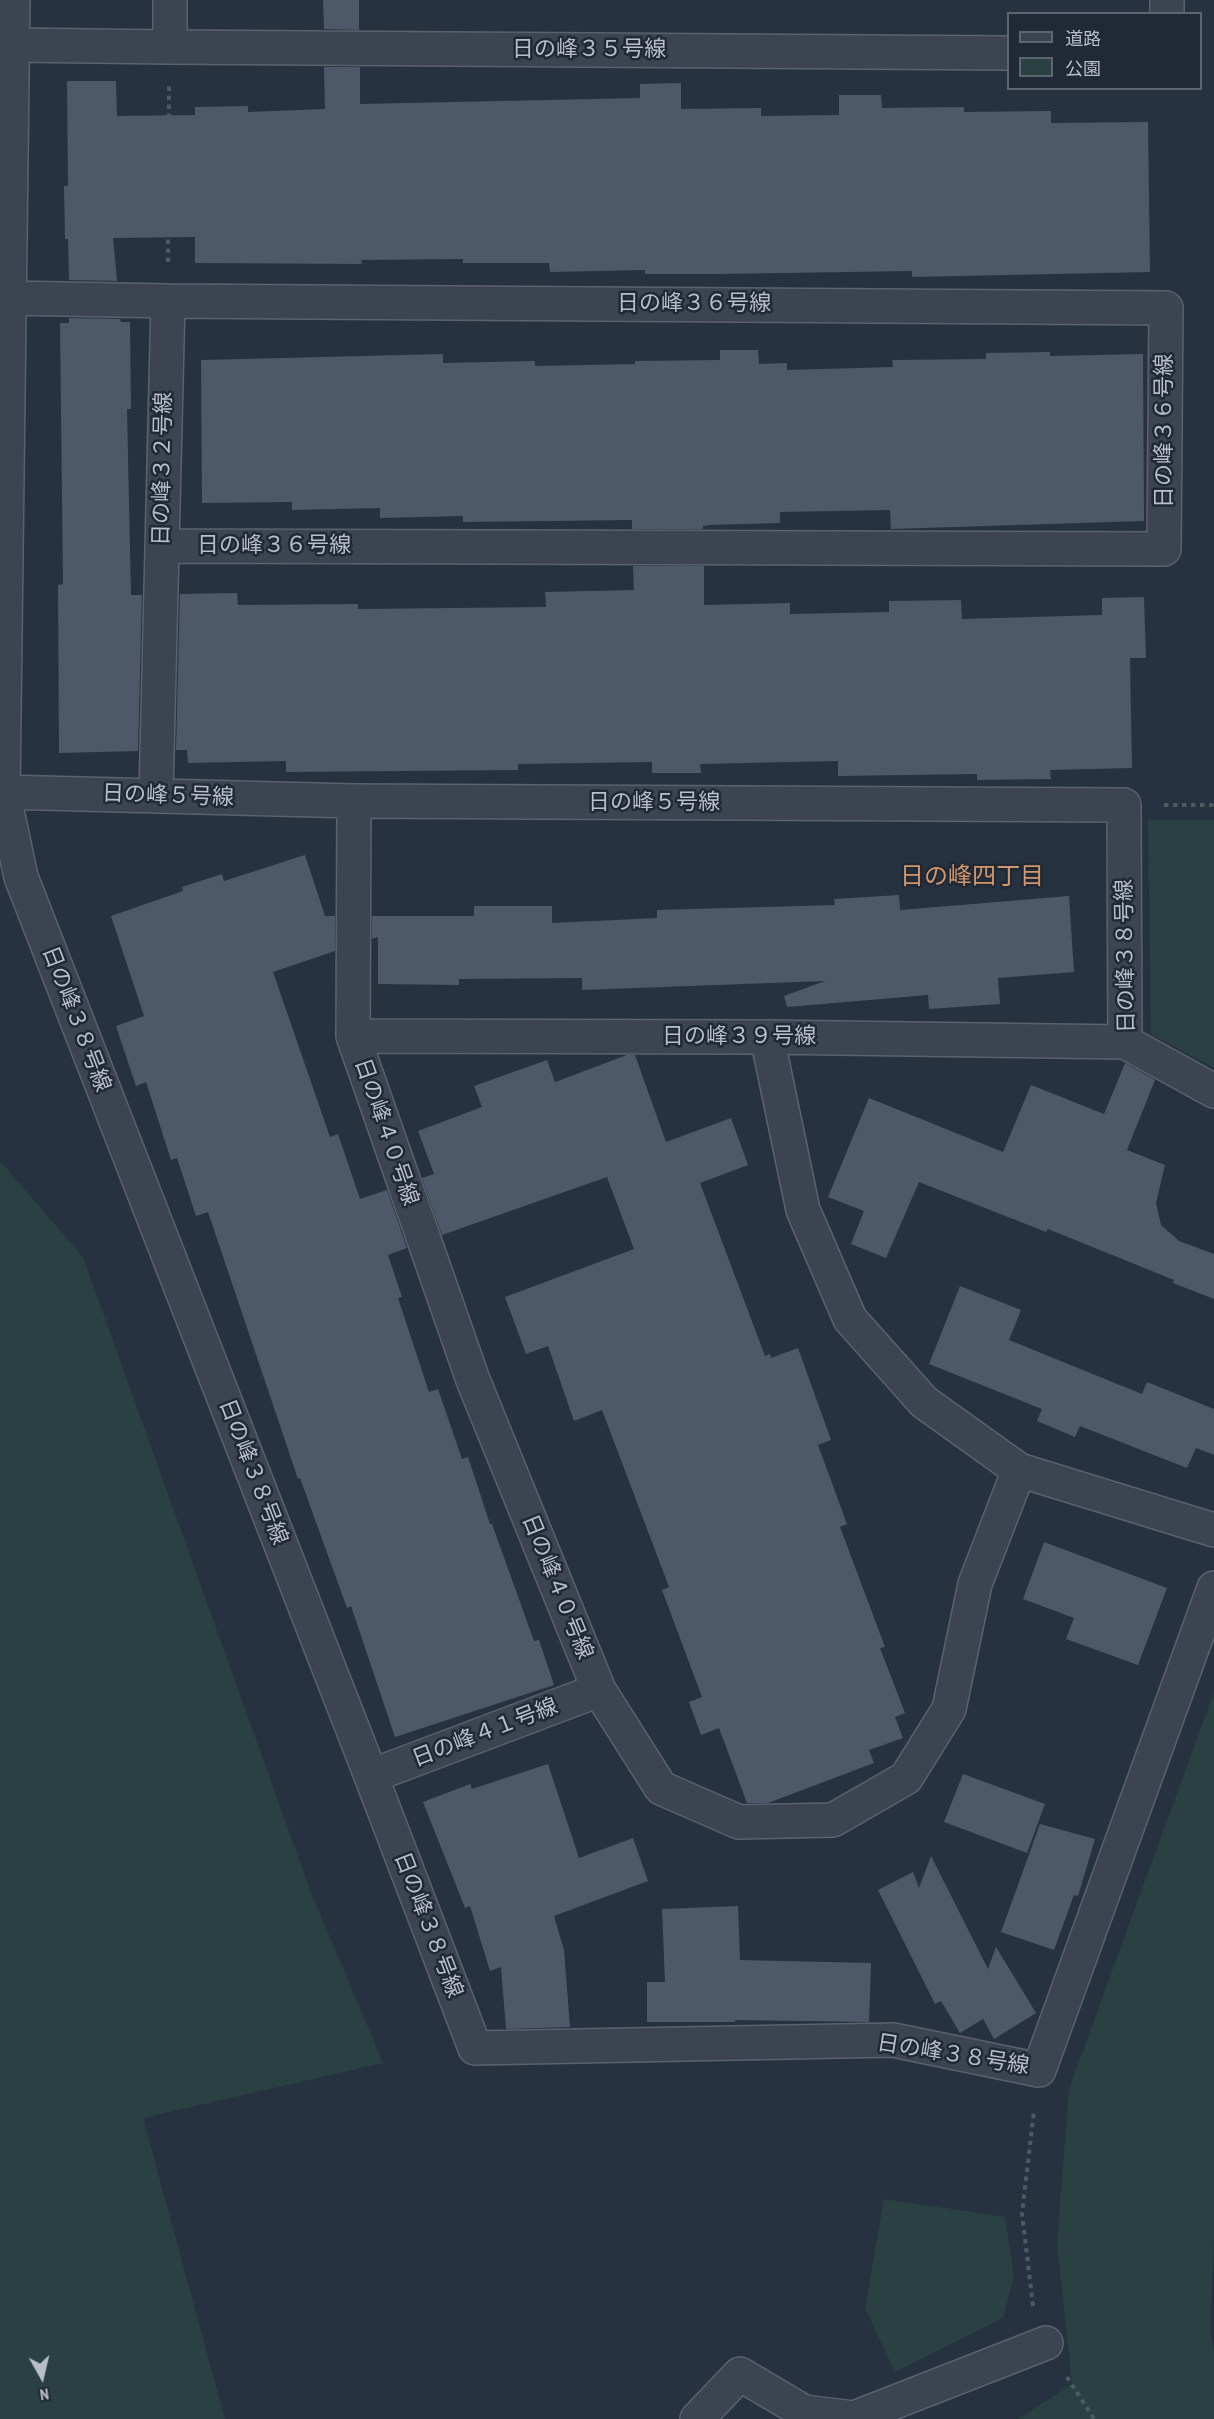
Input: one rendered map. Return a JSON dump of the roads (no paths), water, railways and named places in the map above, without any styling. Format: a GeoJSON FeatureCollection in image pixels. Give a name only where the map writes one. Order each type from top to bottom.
{"type":"FeatureCollection","features":[{"type":"Feature","properties":{"kind":"street"},"geometry":{"type":"LineString","coordinates":[[3,792],[13,0]]}},
{"type":"Feature","properties":{"kind":"street"},"geometry":{"type":"LineString","coordinates":[[170,0],[170,47]]}},
{"type":"Feature","properties":{"kind":"street","name":"日の峰３５号線"},"geometry":{"type":"LineString","coordinates":[[13,45],[1007,53]]}},
{"type":"Feature","properties":{"kind":"street"},"geometry":{"type":"LineString","coordinates":[[9,298],[168,301]]}},
{"type":"Feature","properties":{"kind":"street","name":"日の峰３６号線"},"geometry":{"type":"LineString","coordinates":[[162,546],[1164,549],[1166,308],[168,301]]}},
{"type":"Feature","properties":{"kind":"street","name":"日の峰３２号線"},"geometry":{"type":"LineString","coordinates":[[156,795],[168,301]]}},
{"type":"Feature","properties":{"kind":"street","name":"日の峰５号線"},"geometry":{"type":"LineString","coordinates":[[3,792],[354,801],[1124,805]]}},
{"type":"Feature","properties":{"kind":"street","name":"日の峰３８号線"},"geometry":{"type":"LineString","coordinates":[[3,792],[21,878],[475,2048],[893,2040],[1039,2070],[1214,1588]]}},
{"type":"Feature","properties":{"kind":"street","name":"日の峰４０号線"},"geometry":{"type":"LineString","coordinates":[[354,801],[353,1036],[473,1380],[599,1690],[662,1788],[739,1822],[832,1820],[906,1778],[949,1709],[975,1584],[1019,1470]]}},
{"type":"Feature","properties":{"kind":"street","name":"日の峰３８号線"},"geometry":{"type":"LineString","coordinates":[[1124,805],[1125,1042],[1214,1091]]}},
{"type":"Feature","properties":{"kind":"street","name":"日の峰３９号線"},"geometry":{"type":"LineString","coordinates":[[353,1036],[766,1036],[1125,1042]]}},
{"type":"Feature","properties":{"kind":"street"},"geometry":{"type":"LineString","coordinates":[[766,1036],[803,1210],[850,1319],[924,1402],[1019,1470],[1214,1530]]}},
{"type":"Feature","properties":{"kind":"street","name":"日の峰４１号線"},"geometry":{"type":"LineString","coordinates":[[371,1776],[599,1690]]}},
{"type":"Feature","properties":{"kind":"street"},"geometry":{"type":"LineString","coordinates":[[697,2419],[740,2374],[804,2412],[854,2418],[1046,2343]]}},
{"type":"Feature","properties":{"kind":"district","name":"日の峰四丁目"},"geometry":{"type":"Point","coordinates":[972,877]}}]}
